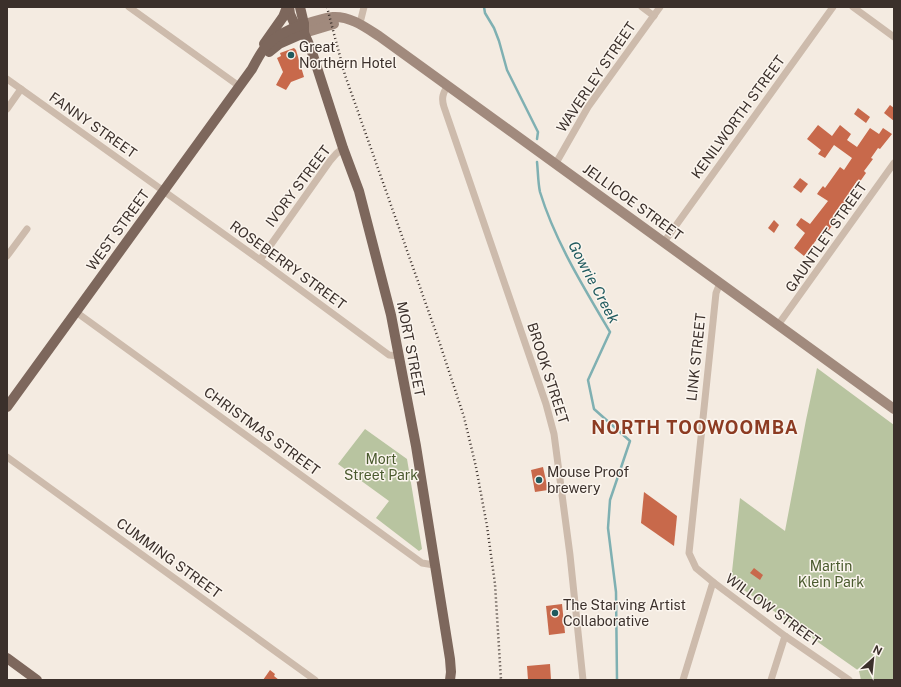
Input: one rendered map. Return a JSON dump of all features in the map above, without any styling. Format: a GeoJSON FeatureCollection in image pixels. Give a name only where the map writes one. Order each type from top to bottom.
{"type":"FeatureCollection","features":[{"type":"Feature","properties":{"kind":"main road","name":"MORT STREET"},"geometry":{"type":"LineString","coordinates":[[288,7],[290,14],[301,28],[311,49],[343,148],[359,191],[391,315],[416,446],[450,659],[450,680]]}},
{"type":"Feature","properties":{"kind":"main road"},"geometry":{"type":"LineString","coordinates":[[259,57],[264,42],[283,17],[288,7]]}},
{"type":"Feature","properties":{"kind":"main road","name":"MORT STREET"},"geometry":{"type":"LineString","coordinates":[[300,7],[301,28]]}},
{"type":"Feature","properties":{"kind":"main road"},"geometry":{"type":"LineString","coordinates":[[301,28],[335,23],[357,22]]}},
{"type":"Feature","properties":{"kind":"main road","name":"JELLICOE STREET"},"geometry":{"type":"LineString","coordinates":[[357,22],[448,85],[894,409]]}},
{"type":"Feature","properties":{"kind":"main road","name":"WEST STREET"},"geometry":{"type":"LineString","coordinates":[[252,69],[269,52],[301,28]]}},
{"type":"Feature","properties":{"kind":"main road","name":"WEST STREET"},"geometry":{"type":"LineString","coordinates":[[7,407],[252,69],[268,44],[281,34],[301,28]]}},
{"type":"Feature","properties":{"kind":"main road"},"geometry":{"type":"LineString","coordinates":[[7,658],[37,680]]}},
{"type":"Feature","properties":{"kind":"street"},"geometry":{"type":"LineString","coordinates":[[129,7],[239,86]]}},
{"type":"Feature","properties":{"kind":"street"},"geometry":{"type":"LineString","coordinates":[[357,22],[364,7]]}},
{"type":"Feature","properties":{"kind":"street"},"geometry":{"type":"LineString","coordinates":[[642,7],[654,16]]}},
{"type":"Feature","properties":{"kind":"street","name":"WAVERLEY STREET"},"geometry":{"type":"LineString","coordinates":[[552,161],[588,107],[660,7]]}},
{"type":"Feature","properties":{"kind":"street","name":"KENILWORTH STREET"},"geometry":{"type":"LineString","coordinates":[[664,242],[832,7]]}},
{"type":"Feature","properties":{"kind":"street"},"geometry":{"type":"LineString","coordinates":[[853,7],[894,37]]}},
{"type":"Feature","properties":{"kind":"street","name":"FANNY STREET"},"geometry":{"type":"LineString","coordinates":[[7,80],[164,191]]}},
{"type":"Feature","properties":{"kind":"street","name":"BROOK STREET"},"geometry":{"type":"LineString","coordinates":[[448,85],[442,96],[444,108],[546,404],[554,434],[570,555],[583,680]]}},
{"type":"Feature","properties":{"kind":"street"},"geometry":{"type":"LineString","coordinates":[[7,108],[21,89]]}},
{"type":"Feature","properties":{"kind":"street","name":"IVORY STREET"},"geometry":{"type":"LineString","coordinates":[[260,260],[330,161],[343,148]]}},
{"type":"Feature","properties":{"kind":"street","name":"GAUNTLET STREET"},"geometry":{"type":"LineString","coordinates":[[778,325],[894,163]]}},
{"type":"Feature","properties":{"kind":"street","name":"ROSEBERRY STREET"},"geometry":{"type":"LineString","coordinates":[[164,191],[389,355],[399,356]]}},
{"type":"Feature","properties":{"kind":"street"},"geometry":{"type":"LineString","coordinates":[[7,256],[27,230]]}},
{"type":"Feature","properties":{"kind":"street","name":"LINK STREET"},"geometry":{"type":"LineString","coordinates":[[689,554],[716,293],[720,283]]}},
{"type":"Feature","properties":{"kind":"street","name":"CHRISTMAS STREET"},"geometry":{"type":"LineString","coordinates":[[76,312],[422,563],[434,565]]}},
{"type":"Feature","properties":{"kind":"street","name":"CUMMING STREET"},"geometry":{"type":"LineString","coordinates":[[7,457],[315,680]]}},
{"type":"Feature","properties":{"kind":"street","name":"WILLOW STREET"},"geometry":{"type":"LineString","coordinates":[[689,554],[696,568],[713,582],[785,636],[849,680]]}},
{"type":"Feature","properties":{"kind":"street"},"geometry":{"type":"LineString","coordinates":[[683,680],[713,582]]}},
{"type":"Feature","properties":{"kind":"street"},"geometry":{"type":"LineString","coordinates":[[771,680],[785,636]]}},
{"type":"Feature","properties":{"kind":"green space","name":"Martin Klein Park"},"geometry":{"type":"Polygon","coordinates":[[[817,368],[894,425],[894,680],[861,680],[859,671],[731,581],[740,498],[785,531],[817,368]]]}},
{"type":"Feature","properties":{"kind":"green space","name":"Mort Street Park"},"geometry":{"type":"Polygon","coordinates":[[[365,429],[407,459],[422,549],[419,551],[376,518],[389,501],[338,464],[365,429]]]}},
{"type":"Feature","properties":{"kind":"building"},"geometry":{"type":"Polygon","coordinates":[[[294,48],[296,50],[304,77],[291,82],[286,90],[276,85],[283,72],[277,58],[281,56],[280,53],[294,48]]]}},
{"type":"Feature","properties":{"kind":"building"},"geometry":{"type":"Polygon","coordinates":[[[890,105],[894,108],[894,121],[884,113],[890,105]]]}},
{"type":"Feature","properties":{"kind":"building"},"geometry":{"type":"Polygon","coordinates":[[[858,108],[870,117],[866,123],[854,114],[858,108]]]}},
{"type":"Feature","properties":{"kind":"building"},"geometry":{"type":"Polygon","coordinates":[[[818,125],[832,136],[840,125],[851,134],[847,140],[857,147],[870,128],[879,134],[883,128],[892,134],[880,149],[878,148],[871,158],[873,159],[864,171],[866,173],[859,183],[857,181],[845,201],[847,202],[834,219],[836,220],[827,233],[824,230],[804,256],[794,248],[805,233],[796,225],[801,218],[810,224],[828,201],[817,194],[823,186],[825,188],[840,167],[844,170],[852,158],[834,145],[825,158],[818,154],[821,150],[807,139],[818,125]]]}},
{"type":"Feature","properties":{"kind":"building"},"geometry":{"type":"Polygon","coordinates":[[[800,178],[808,184],[801,193],[793,187],[800,178]]]}},
{"type":"Feature","properties":{"kind":"building"},"geometry":{"type":"Polygon","coordinates":[[[774,220],[779,225],[774,233],[768,228],[774,220]]]}},
{"type":"Feature","properties":{"kind":"building","name":"Mouse Proof brewery"},"geometry":{"type":"Polygon","coordinates":[[[543,467],[548,490],[535,492],[531,470],[543,467]]]}},
{"type":"Feature","properties":{"kind":"building"},"geometry":{"type":"Polygon","coordinates":[[[644,492],[677,516],[674,546],[641,523],[644,492]]]}},
{"type":"Feature","properties":{"kind":"building"},"geometry":{"type":"Polygon","coordinates":[[[754,568],[763,575],[760,580],[750,573],[754,568]]]}},
{"type":"Feature","properties":{"kind":"building"},"geometry":{"type":"Polygon","coordinates":[[[562,604],[565,633],[549,635],[546,606],[562,604]]]}},
{"type":"Feature","properties":{"kind":"building"},"geometry":{"type":"Polygon","coordinates":[[[550,664],[551,680],[528,680],[527,666],[550,664]]]}},
{"type":"Feature","properties":{"kind":"building"},"geometry":{"type":"Polygon","coordinates":[[[270,670],[275,674],[274,676],[279,680],[263,680],[270,670]]]}},
{"type":"Feature","properties":{"kind":"waterway","name":"Gowrie Creek"},"geometry":{"type":"LineString","coordinates":[[484,7],[485,13],[494,28],[499,41],[507,70],[538,132],[537,139]]}},
{"type":"Feature","properties":{"kind":"waterway","name":"Gowrie Creek"},"geometry":{"type":"LineString","coordinates":[[537,162],[540,192],[546,210],[571,264],[610,332],[588,380],[594,409],[630,441],[610,500],[608,528],[616,592],[617,680]]}},
{"type":"Feature","properties":{"kind":"railway"},"geometry":{"type":"LineString","coordinates":[[327,7],[345,75],[439,341],[464,417],[476,467],[487,526],[495,584],[501,680]]}},
{"type":"Feature","properties":{"kind":"place","name":"Great Northern Hotel"},"geometry":{"type":"Point","coordinates":[291,55]}},
{"type":"Feature","properties":{"kind":"place","name":"Mouse Proof brewery"},"geometry":{"type":"Point","coordinates":[539,480]}},
{"type":"Feature","properties":{"kind":"place","name":"The Starving Artist Collaborative"},"geometry":{"type":"Point","coordinates":[555,613]}},
{"type":"Feature","properties":{"kind":"district","name":"NORTH TOOWOOMBA"},"geometry":{"type":"Point","coordinates":[695,427]}}]}
